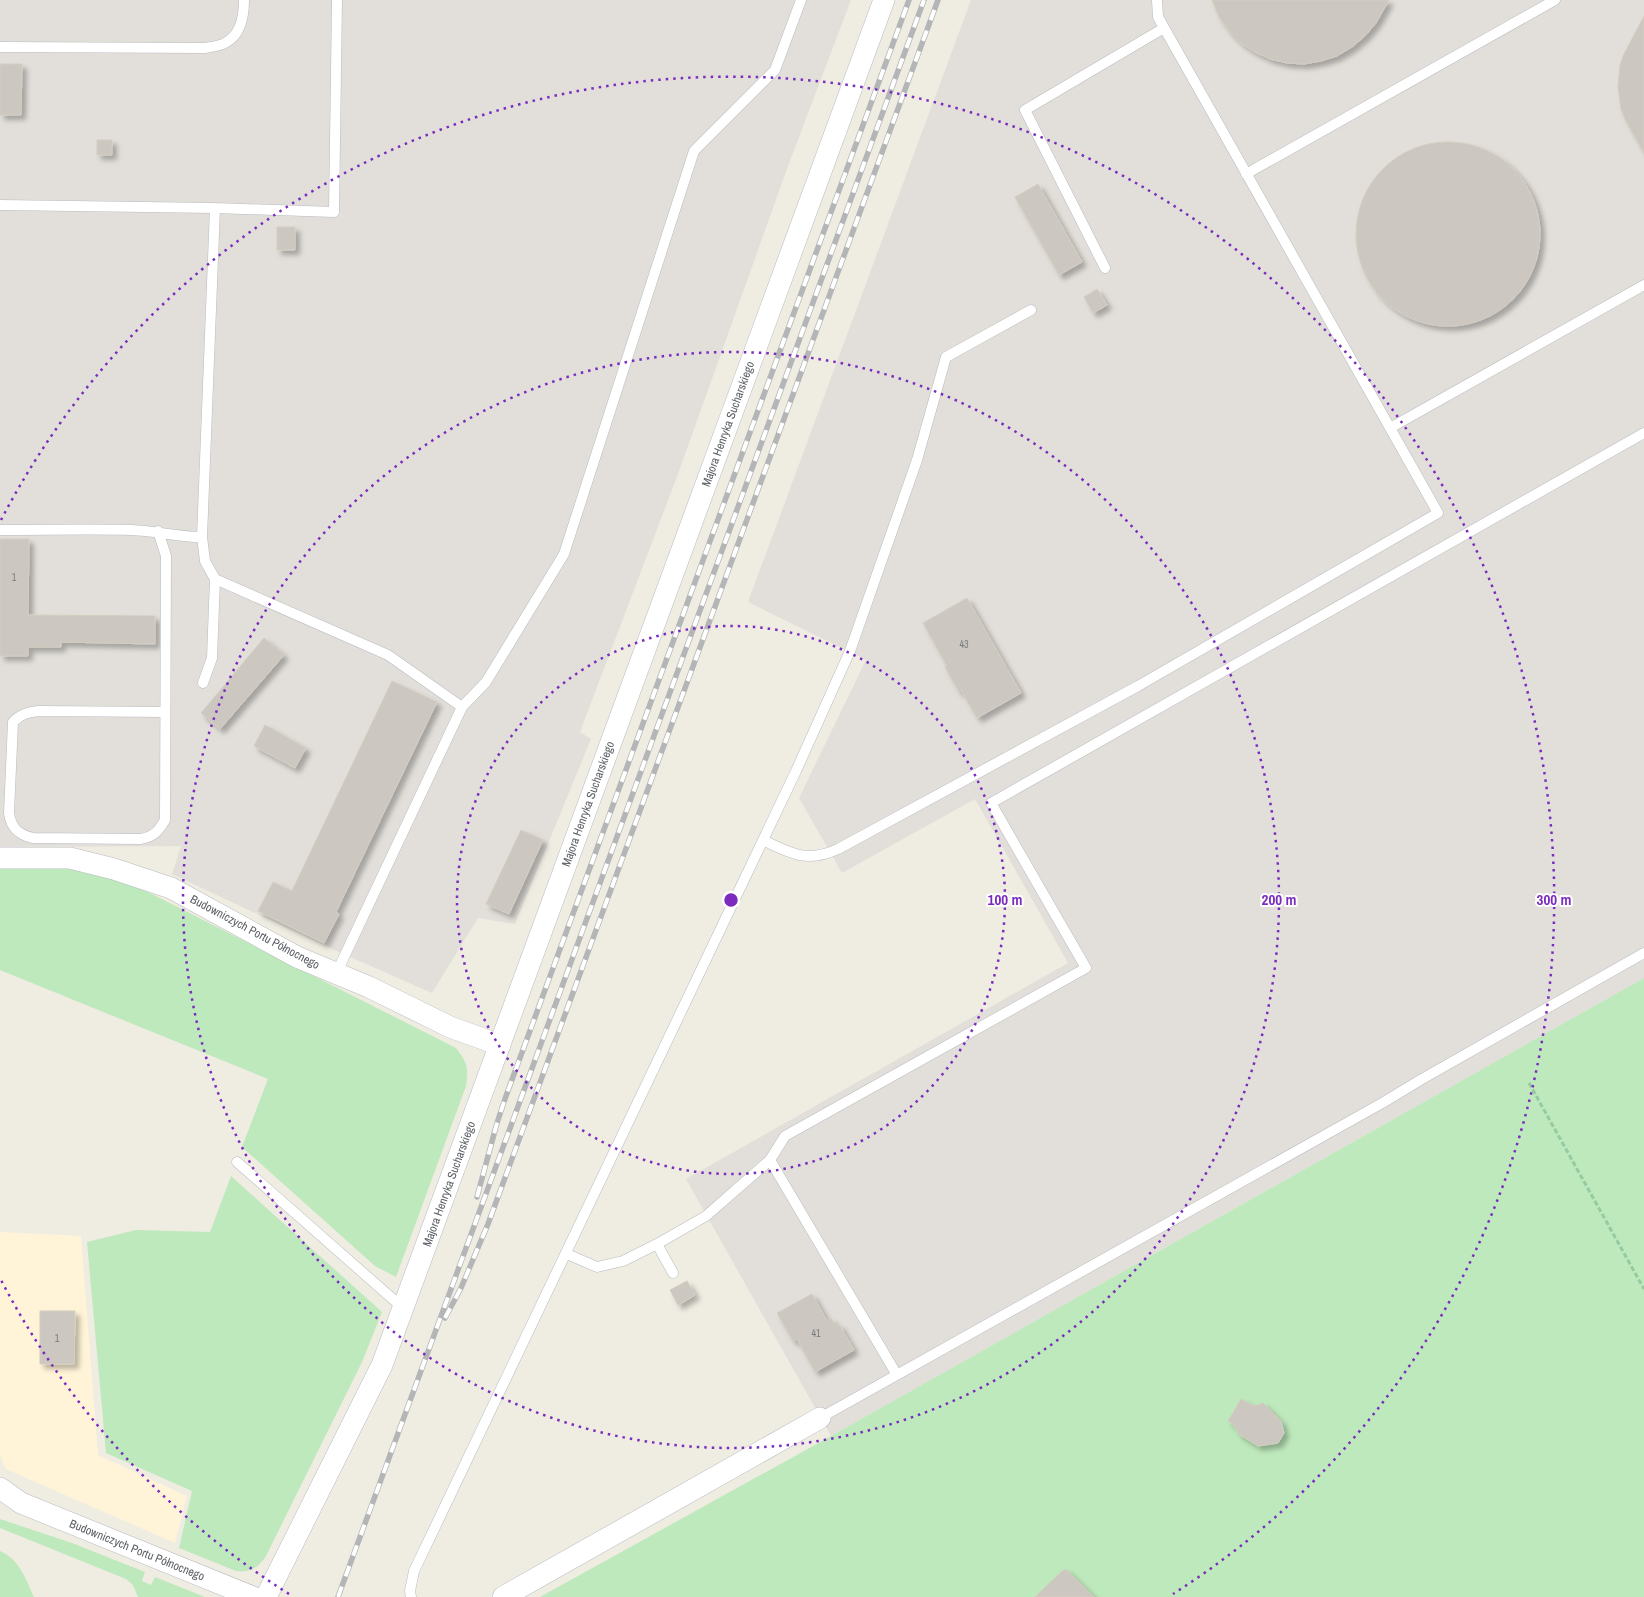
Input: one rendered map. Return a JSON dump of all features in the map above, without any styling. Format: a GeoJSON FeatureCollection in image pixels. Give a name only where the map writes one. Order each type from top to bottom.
{"type":"FeatureCollection","features":[{"type":"Feature","properties":{"kind":"street","name":"Majora Henryka Sucharskiego"},"geometry":{"type":"LineString","coordinates":[[266,1597],[382,1365],[884,0]]}},
{"type":"Feature","properties":{"kind":"street","name":"Budowniczych Portu Północnego"},"geometry":{"type":"LineString","coordinates":[[0,858],[70,858],[114,869],[171,888],[297,957],[369,987],[450,1027],[500,1045]]}},
{"type":"Feature","properties":{"kind":"street"},"geometry":{"type":"LineString","coordinates":[[503,1597],[820,1418]]}},
{"type":"Feature","properties":{"kind":"street","name":"Budowniczych Portu Północnego"},"geometry":{"type":"LineString","coordinates":[[0,1488],[10,1502],[253,1597]]}},
{"type":"Feature","properties":{"kind":"lane"},"geometry":{"type":"LineString","coordinates":[[0,47],[205,48],[225,44],[237,33],[244,15],[244,0]]}},
{"type":"Feature","properties":{"kind":"lane"},"geometry":{"type":"LineString","coordinates":[[0,205],[334,212],[337,0]]}},
{"type":"Feature","properties":{"kind":"lane"},"geometry":{"type":"LineString","coordinates":[[336,974],[462,707],[486,682],[564,554],[694,151],[775,70],[801,0]]}},
{"type":"Feature","properties":{"kind":"lane"},"geometry":{"type":"LineString","coordinates":[[763,840],[791,854],[808,857],[824,855],[838,849],[1138,686],[1438,513],[1164,28],[1158,17],[1157,0]]}},
{"type":"Feature","properties":{"kind":"lane"},"geometry":{"type":"LineString","coordinates":[[1246,174],[1555,0]]}},
{"type":"Feature","properties":{"kind":"lane"},"geometry":{"type":"LineString","coordinates":[[1106,268],[1025,110],[1164,28]]}},
{"type":"Feature","properties":{"kind":"lane"},"geometry":{"type":"LineString","coordinates":[[203,683],[212,658],[214,580],[205,561],[202,537],[214,208]]}},
{"type":"Feature","properties":{"kind":"lane"},"geometry":{"type":"LineString","coordinates":[[1390,428],[1644,285]]}},
{"type":"Feature","properties":{"kind":"lane"},"geometry":{"type":"LineString","coordinates":[[411,1597],[410,1591],[414,1571],[763,840],[850,651],[917,460],[946,357],[1031,310]]}},
{"type":"Feature","properties":{"kind":"lane"},"geometry":{"type":"LineString","coordinates":[[566,1254],[597,1267],[623,1261],[657,1244],[706,1216],[770,1160],[786,1136],[1086,968],[991,803],[1644,434]]}},
{"type":"Feature","properties":{"kind":"lane"},"geometry":{"type":"LineString","coordinates":[[0,530],[158,531],[184,537],[202,537]]}},
{"type":"Feature","properties":{"kind":"lane"},"geometry":{"type":"LineString","coordinates":[[158,531],[166,556],[165,820],[158,832],[141,839],[33,838],[23,836],[10,822],[13,722],[19,716],[39,711],[165,712]]}},
{"type":"Feature","properties":{"kind":"lane"},"geometry":{"type":"LineString","coordinates":[[214,580],[388,655],[462,707]]}},
{"type":"Feature","properties":{"kind":"lane"},"geometry":{"type":"LineString","coordinates":[[820,1418],[1375,1107],[1644,953]]}},
{"type":"Feature","properties":{"kind":"lane"},"geometry":{"type":"LineString","coordinates":[[770,1160],[897,1375]]}},
{"type":"Feature","properties":{"kind":"lane"},"geometry":{"type":"LineString","coordinates":[[237,1162],[403,1308]]}},
{"type":"Feature","properties":{"kind":"lane"},"geometry":{"type":"LineString","coordinates":[[657,1244],[673,1273]]}},
{"type":"Feature","properties":{"kind":"path"},"geometry":{"type":"LineString","coordinates":[[1529,1082],[1644,1289]]}},
{"type":"Feature","properties":{"kind":"shaded area"},"geometry":{"type":"Polygon","coordinates":[[[0,0],[851,0],[788,166],[678,474],[580,732],[591,739],[515,924],[478,918],[432,993],[332,949],[172,874],[181,846],[0,847],[0,0]]]}},
{"type":"Feature","properties":{"kind":"shaded area"},"geometry":{"type":"Polygon","coordinates":[[[971,0],[1644,0],[1644,978],[831,1436],[686,1179],[1068,963],[975,799],[842,873],[799,798],[866,660],[748,602],[971,0]]]}},
{"type":"Feature","properties":{"kind":"shaded area"},"geometry":{"type":"Polygon","coordinates":[[[0,1232],[81,1236],[98,1455],[187,1496],[175,1543],[6,1469],[0,1456],[0,1232]]]}},
{"type":"Feature","properties":{"kind":"green space"},"geometry":{"type":"Polygon","coordinates":[[[0,866],[78,868],[138,887],[456,1048],[466,1066],[466,1086],[396,1277],[375,1266],[242,1147],[268,1079],[0,970],[0,866]]]}},
{"type":"Feature","properties":{"kind":"green space"},"geometry":{"type":"Polygon","coordinates":[[[1644,978],[1644,1597],[540,1597],[831,1436],[1644,978]]]}},
{"type":"Feature","properties":{"kind":"green space"},"geometry":{"type":"Polygon","coordinates":[[[231,1176],[382,1312],[362,1362],[266,1556],[253,1569],[245,1571],[236,1571],[179,1548],[192,1491],[106,1453],[87,1242],[136,1230],[210,1232],[231,1176]]]}},
{"type":"Feature","properties":{"kind":"green space"},"geometry":{"type":"Polygon","coordinates":[[[0,1519],[72,1543],[145,1572],[142,1581],[151,1585],[155,1577],[205,1597],[138,1597],[133,1585],[126,1579],[0,1528],[0,1519]]]}},
{"type":"Feature","properties":{"kind":"green space"},"geometry":{"type":"Polygon","coordinates":[[[0,1551],[17,1564],[25,1576],[34,1597],[0,1597],[0,1551]]]}},
{"type":"Feature","properties":{"kind":"building"},"geometry":{"type":"Polygon","coordinates":[[[1212,0],[1389,0],[1376,23],[1352,47],[1337,56],[1304,64],[1270,59],[1241,43],[1219,17],[1212,0]]]}},
{"type":"Feature","properties":{"kind":"building"},"geometry":{"type":"Polygon","coordinates":[[[1644,16],[1644,153],[1621,109],[1618,87],[1620,65],[1624,54],[1644,16]]]}},
{"type":"Feature","properties":{"kind":"building"},"geometry":{"type":"Polygon","coordinates":[[[0,64],[22,64],[21,115],[0,115],[0,64]]]}},
{"type":"Feature","properties":{"kind":"building"},"geometry":{"type":"Polygon","coordinates":[[[97,140],[112,140],[112,155],[97,155],[97,140]]]}},
{"type":"Feature","properties":{"kind":"building"},"geometry":{"type":"Polygon","coordinates":[[[1439,142],[1457,142],[1483,149],[1499,157],[1513,169],[1525,183],[1533,199],[1540,225],[1540,243],[1533,269],[1525,285],[1513,299],[1499,311],[1475,322],[1457,326],[1439,326],[1421,322],[1397,311],[1371,285],[1360,261],[1356,243],[1356,225],[1360,207],[1371,183],[1397,157],[1421,146],[1439,142]]]}},
{"type":"Feature","properties":{"kind":"building"},"geometry":{"type":"Polygon","coordinates":[[[1038,184],[1082,262],[1059,275],[1015,197],[1038,184]]]}},
{"type":"Feature","properties":{"kind":"building"},"geometry":{"type":"Polygon","coordinates":[[[277,227],[295,227],[295,250],[277,250],[277,227]]]}},
{"type":"Feature","properties":{"kind":"building"},"geometry":{"type":"Polygon","coordinates":[[[1097,289],[1107,305],[1093,313],[1084,297],[1097,289]]]}},
{"type":"Feature","properties":{"kind":"building"},"geometry":{"type":"Polygon","coordinates":[[[0,539],[29,539],[28,615],[155,616],[155,644],[61,642],[61,647],[28,647],[28,656],[0,656],[0,539]]]}},
{"type":"Feature","properties":{"kind":"building"},"geometry":{"type":"Polygon","coordinates":[[[967,598],[1021,693],[977,718],[961,690],[959,692],[923,623],[967,598]]]}},
{"type":"Feature","properties":{"kind":"building"},"geometry":{"type":"Polygon","coordinates":[[[264,638],[284,655],[220,729],[201,713],[264,638]]]}},
{"type":"Feature","properties":{"kind":"building"},"geometry":{"type":"Polygon","coordinates":[[[392,681],[437,702],[336,912],[339,914],[324,943],[258,911],[273,882],[292,891],[392,681]]]}},
{"type":"Feature","properties":{"kind":"building"},"geometry":{"type":"Polygon","coordinates":[[[265,725],[306,748],[295,768],[254,746],[265,725]]]}},
{"type":"Feature","properties":{"kind":"building"},"geometry":{"type":"Polygon","coordinates":[[[521,830],[543,840],[509,914],[486,904],[521,830]]]}},
{"type":"Feature","properties":{"kind":"building"},"geometry":{"type":"Polygon","coordinates":[[[687,1281],[695,1295],[678,1305],[670,1290],[687,1281]]]}},
{"type":"Feature","properties":{"kind":"building"},"geometry":{"type":"Polygon","coordinates":[[[812,1294],[827,1321],[831,1318],[836,1326],[839,1324],[854,1350],[815,1372],[797,1339],[793,1341],[777,1313],[812,1294]]]}},
{"type":"Feature","properties":{"kind":"building"},"geometry":{"type":"Polygon","coordinates":[[[40,1311],[75,1311],[74,1364],[40,1364],[40,1311]]]}},
{"type":"Feature","properties":{"kind":"building"},"geometry":{"type":"Polygon","coordinates":[[[1241,1399],[1254,1406],[1263,1403],[1281,1421],[1284,1433],[1278,1443],[1258,1446],[1239,1434],[1234,1425],[1228,1421],[1241,1399]]]}},
{"type":"Feature","properties":{"kind":"building"},"geometry":{"type":"Polygon","coordinates":[[[1066,1569],[1094,1597],[1035,1597],[1061,1572],[1066,1569]]]}},
{"type":"Feature","properties":{"kind":"railway"},"geometry":{"type":"LineString","coordinates":[[477,1197],[506,1096],[909,0]]}},
{"type":"Feature","properties":{"kind":"railway"},"geometry":{"type":"LineString","coordinates":[[338,1597],[924,0]]}},
{"type":"Feature","properties":{"kind":"railway"},"geometry":{"type":"LineString","coordinates":[[445,1318],[461,1288],[488,1224],[938,0]]}}]}
